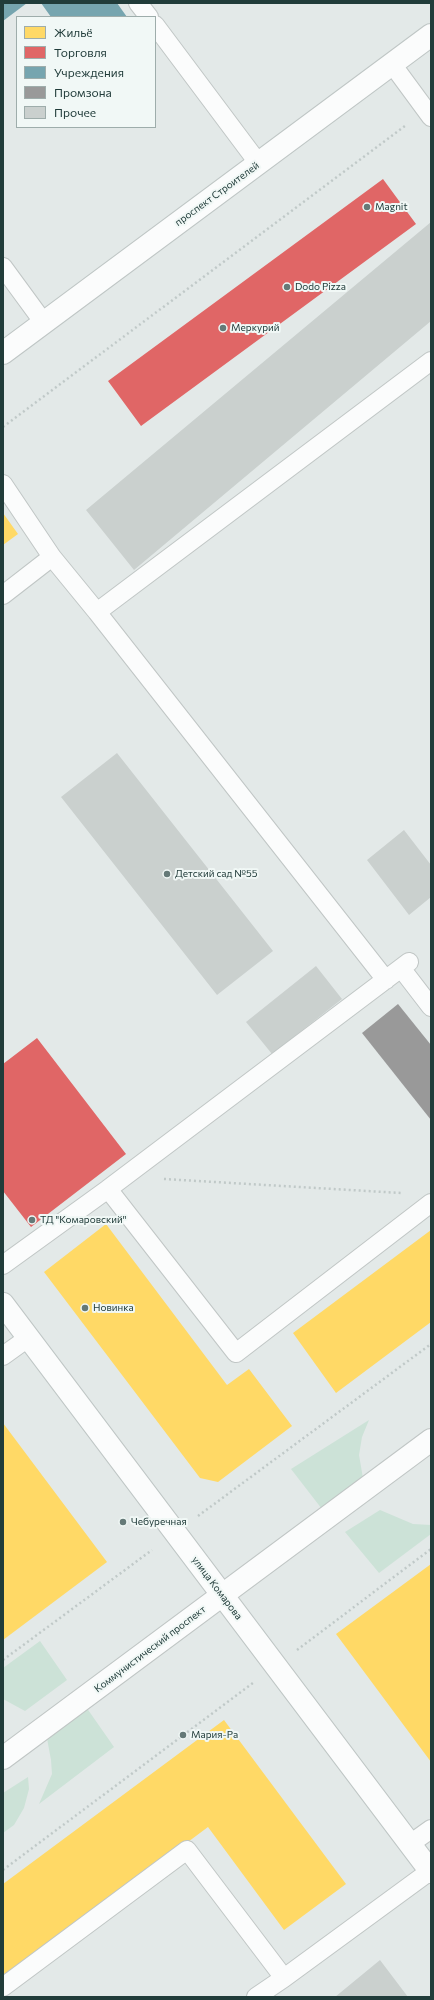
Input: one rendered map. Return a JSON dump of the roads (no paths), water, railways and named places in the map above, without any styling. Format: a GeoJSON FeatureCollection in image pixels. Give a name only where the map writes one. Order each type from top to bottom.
{"type":"FeatureCollection","features":[{"type":"Feature","properties":{"kind":"street","name":"проспект Строителей"},"geometry":{"type":"LineString","coordinates":[[3,353],[431,35]]}},
{"type":"Feature","properties":{"kind":"street","name":"улица Комарова"},"geometry":{"type":"LineString","coordinates":[[3,1304],[431,1872]]}},
{"type":"Feature","properties":{"kind":"street","name":"Коммунистический проспект"},"geometry":{"type":"LineString","coordinates":[[3,1758],[431,1440]]}},
{"type":"Feature","properties":{"kind":"lane"},"geometry":{"type":"LineString","coordinates":[[138,3],[148,16]]}},
{"type":"Feature","properties":{"kind":"lane"},"geometry":{"type":"LineString","coordinates":[[156,26],[259,164]]}},
{"type":"Feature","properties":{"kind":"lane"},"geometry":{"type":"LineString","coordinates":[[392,64],[429,113]]}},
{"type":"Feature","properties":{"kind":"lane"},"geometry":{"type":"LineString","coordinates":[[3,267],[44,323]]}},
{"type":"Feature","properties":{"kind":"lane"},"geometry":{"type":"LineString","coordinates":[[97,612],[431,361]]}},
{"type":"Feature","properties":{"kind":"lane"},"geometry":{"type":"LineString","coordinates":[[3,484],[52,557],[97,612],[386,980]]}},
{"type":"Feature","properties":{"kind":"lane"},"geometry":{"type":"LineString","coordinates":[[3,595],[52,557]]}},
{"type":"Feature","properties":{"kind":"lane"},"geometry":{"type":"LineString","coordinates":[[3,1265],[405,965],[431,1007]]}},
{"type":"Feature","properties":{"kind":"lane"},"geometry":{"type":"LineString","coordinates":[[108,1188],[236,1353],[431,1203]]}},
{"type":"Feature","properties":{"kind":"lane"},"geometry":{"type":"LineString","coordinates":[[3,1356],[28,1338]]}},
{"type":"Feature","properties":{"kind":"lane"},"geometry":{"type":"LineString","coordinates":[[410,1844],[431,1829]]}},
{"type":"Feature","properties":{"kind":"lane"},"geometry":{"type":"LineString","coordinates":[[3,1987],[187,1850],[284,1978]]}},
{"type":"Feature","properties":{"kind":"lane"},"geometry":{"type":"LineString","coordinates":[[260,1996],[431,1872]]}},
{"type":"Feature","properties":{"kind":"place","name":"Magnit"},"geometry":{"type":"Point","coordinates":[367,207]}},
{"type":"Feature","properties":{"kind":"place","name":"Dodo Pizza"},"geometry":{"type":"Point","coordinates":[287,287]}},
{"type":"Feature","properties":{"kind":"place","name":"Меркурий"},"geometry":{"type":"Point","coordinates":[223,328]}},
{"type":"Feature","properties":{"kind":"place","name":"Детский сад №55"},"geometry":{"type":"Point","coordinates":[167,874]}},
{"type":"Feature","properties":{"kind":"place","name":"ТД \"Комаровский\""},"geometry":{"type":"Point","coordinates":[32,1220]}},
{"type":"Feature","properties":{"kind":"place","name":"Новинка"},"geometry":{"type":"Point","coordinates":[85,1308]}},
{"type":"Feature","properties":{"kind":"place","name":"Чебуречная"},"geometry":{"type":"Point","coordinates":[123,1522]}},
{"type":"Feature","properties":{"kind":"place","name":"Мария-Ра"},"geometry":{"type":"Point","coordinates":[183,1735]}}]}
